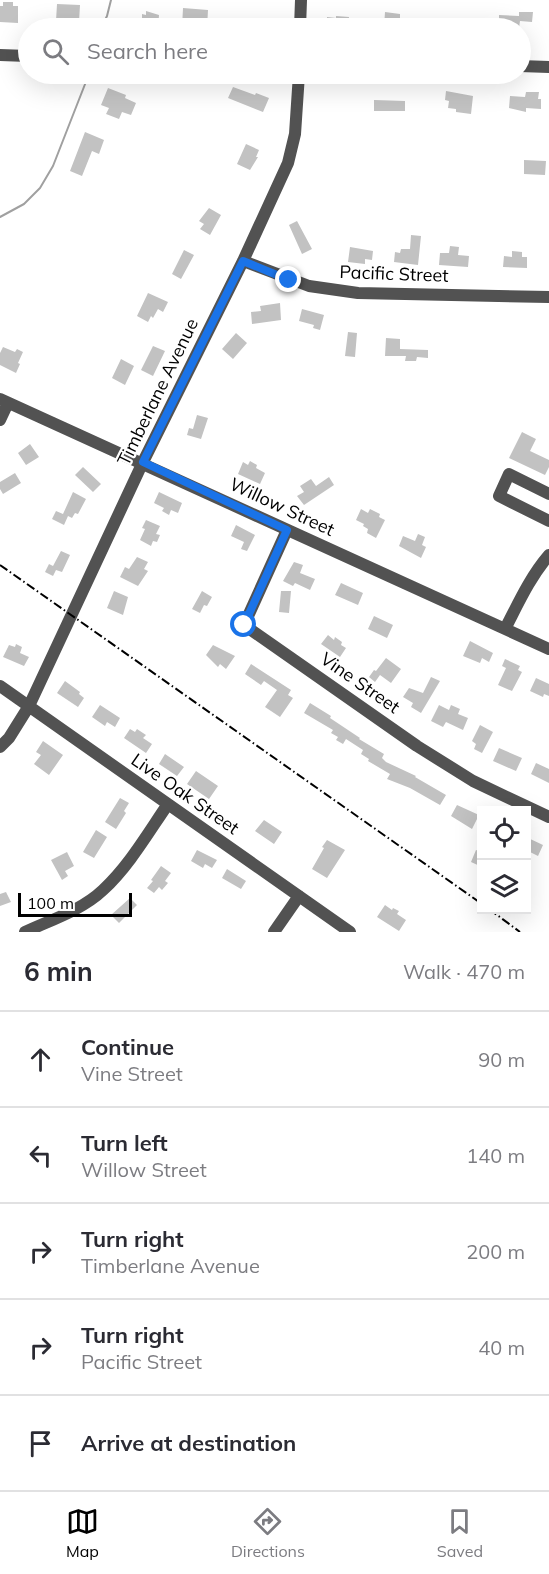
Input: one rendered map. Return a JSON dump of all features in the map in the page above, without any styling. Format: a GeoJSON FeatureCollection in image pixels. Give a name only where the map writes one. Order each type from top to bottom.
{"type":"FeatureCollection","features":[{"type":"Feature","properties":{"kind":"street"},"geometry":{"type":"LineString","coordinates":[[300,18],[301,0]]}},
{"type":"Feature","properties":{"kind":"street"},"geometry":{"type":"LineString","coordinates":[[0,55],[18,56]]}},
{"type":"Feature","properties":{"kind":"street"},"geometry":{"type":"LineString","coordinates":[[531,66],[549,67]]}},
{"type":"Feature","properties":{"kind":"street","name":"Timberlane Avenue"},"geometry":{"type":"LineString","coordinates":[[0,747],[9,738],[29,706],[143,462],[243,261],[288,164],[294,134],[298,84]]}},
{"type":"Feature","properties":{"kind":"street","name":"Pacific Street"},"geometry":{"type":"LineString","coordinates":[[243,261],[309,286],[358,293],[549,297]]}},
{"type":"Feature","properties":{"kind":"street"},"geometry":{"type":"LineString","coordinates":[[0,420],[4,401]]}},
{"type":"Feature","properties":{"kind":"street","name":"Willow Street"},"geometry":{"type":"LineString","coordinates":[[4,401],[143,462],[549,649]]}},
{"type":"Feature","properties":{"kind":"street"},"geometry":{"type":"LineString","coordinates":[[549,494],[509,474],[499,496],[549,521]]}},
{"type":"Feature","properties":{"kind":"street","name":"Vine Street"},"geometry":{"type":"LineString","coordinates":[[287,530],[244,625],[417,746],[473,781],[549,817]]}},
{"type":"Feature","properties":{"kind":"street"},"geometry":{"type":"LineString","coordinates":[[505,629],[525,591],[549,555]]}},
{"type":"Feature","properties":{"kind":"street","name":"Live Oak Street"},"geometry":{"type":"LineString","coordinates":[[0,686],[350,932]]}},
{"type":"Feature","properties":{"kind":"street"},"geometry":{"type":"LineString","coordinates":[[25,932],[72,911],[102,891],[122,869],[168,804]]}},
{"type":"Feature","properties":{"kind":"street"},"geometry":{"type":"LineString","coordinates":[[274,932],[299,896]]}},
{"type":"Feature","properties":{"kind":"building"},"geometry":{"type":"Polygon","coordinates":[[[3,2],[13,2],[13,6],[18,6],[18,23],[0,22],[0,6],[3,6],[3,2]]]}},
{"type":"Feature","properties":{"kind":"building"},"geometry":{"type":"Polygon","coordinates":[[[57,4],[80,5],[79,18],[56,18],[57,4]]]}},
{"type":"Feature","properties":{"kind":"building"},"geometry":{"type":"Polygon","coordinates":[[[183,8],[208,10],[208,18],[182,18],[183,8]]]}},
{"type":"Feature","properties":{"kind":"building"},"geometry":{"type":"Polygon","coordinates":[[[146,11],[159,15],[159,18],[142,18],[142,14],[146,15],[146,11]]]}},
{"type":"Feature","properties":{"kind":"building"},"geometry":{"type":"Polygon","coordinates":[[[385,12],[400,14],[400,18],[385,18],[385,12]]]}},
{"type":"Feature","properties":{"kind":"building"},"geometry":{"type":"Polygon","coordinates":[[[519,12],[533,12],[532,22],[531,18],[499,18],[499,15],[519,16],[519,12]]]}},
{"type":"Feature","properties":{"kind":"building"},"geometry":{"type":"Polygon","coordinates":[[[233,87],[269,98],[263,112],[228,98],[233,87]]]}},
{"type":"Feature","properties":{"kind":"building"},"geometry":{"type":"Polygon","coordinates":[[[108,88],[126,95],[125,98],[136,103],[131,115],[122,112],[119,119],[106,114],[109,108],[101,105],[108,88]]]}},
{"type":"Feature","properties":{"kind":"building"},"geometry":{"type":"Polygon","coordinates":[[[446,91],[473,96],[471,114],[456,112],[456,109],[448,108],[449,101],[445,100],[446,91]]]}},
{"type":"Feature","properties":{"kind":"building"},"geometry":{"type":"Polygon","coordinates":[[[526,92],[539,92],[538,99],[541,99],[541,109],[526,108],[526,112],[509,108],[510,96],[525,97],[526,92]]]}},
{"type":"Feature","properties":{"kind":"building"},"geometry":{"type":"Polygon","coordinates":[[[374,100],[405,101],[405,111],[374,111],[374,100]]]}},
{"type":"Feature","properties":{"kind":"building"},"geometry":{"type":"Polygon","coordinates":[[[85,132],[104,140],[99,154],[92,151],[82,176],[70,171],[85,132]]]}},
{"type":"Feature","properties":{"kind":"building"},"geometry":{"type":"Polygon","coordinates":[[[246,144],[259,150],[256,157],[258,157],[250,170],[237,164],[246,144]]]}},
{"type":"Feature","properties":{"kind":"building"},"geometry":{"type":"Polygon","coordinates":[[[524,160],[546,161],[545,175],[524,174],[524,160]]]}},
{"type":"Feature","properties":{"kind":"building"},"geometry":{"type":"Polygon","coordinates":[[[209,208],[221,215],[210,235],[200,229],[204,224],[199,221],[209,208]]]}},
{"type":"Feature","properties":{"kind":"building"},"geometry":{"type":"Polygon","coordinates":[[[297,221],[312,249],[302,254],[289,225],[297,221]]]}},
{"type":"Feature","properties":{"kind":"building"},"geometry":{"type":"Polygon","coordinates":[[[411,235],[421,236],[418,265],[394,262],[395,252],[400,253],[401,249],[410,249],[411,235]]]}},
{"type":"Feature","properties":{"kind":"building"},"geometry":{"type":"Polygon","coordinates":[[[450,246],[459,247],[458,255],[469,256],[468,267],[439,265],[440,253],[449,253],[450,246]]]}},
{"type":"Feature","properties":{"kind":"building"},"geometry":{"type":"Polygon","coordinates":[[[350,247],[373,251],[372,260],[365,259],[365,264],[348,262],[350,247]]]}},
{"type":"Feature","properties":{"kind":"building"},"geometry":{"type":"Polygon","coordinates":[[[184,250],[194,255],[181,279],[172,274],[184,250]]]}},
{"type":"Feature","properties":{"kind":"building"},"geometry":{"type":"Polygon","coordinates":[[[512,251],[522,252],[522,257],[527,257],[527,268],[503,267],[504,256],[512,257],[512,251]]]}},
{"type":"Feature","properties":{"kind":"building"},"geometry":{"type":"Polygon","coordinates":[[[148,293],[168,302],[163,312],[158,309],[148,322],[137,316],[148,293]]]}},
{"type":"Feature","properties":{"kind":"building"},"geometry":{"type":"Polygon","coordinates":[[[280,303],[281,320],[252,324],[251,312],[261,311],[260,306],[280,303]]]}},
{"type":"Feature","properties":{"kind":"building"},"geometry":{"type":"Polygon","coordinates":[[[302,309],[324,315],[320,330],[313,328],[314,325],[299,321],[302,309]]]}},
{"type":"Feature","properties":{"kind":"building"},"geometry":{"type":"Polygon","coordinates":[[[348,332],[357,333],[355,357],[345,356],[348,332]]]}},
{"type":"Feature","properties":{"kind":"building"},"geometry":{"type":"Polygon","coordinates":[[[236,333],[247,343],[233,359],[222,349],[236,333]]]}},
{"type":"Feature","properties":{"kind":"building"},"geometry":{"type":"Polygon","coordinates":[[[386,338],[400,339],[400,349],[428,350],[428,358],[417,357],[416,361],[405,361],[406,356],[385,356],[386,338]]]}},
{"type":"Feature","properties":{"kind":"building"},"geometry":{"type":"Polygon","coordinates":[[[153,346],[165,351],[153,376],[141,370],[153,346]]]}},
{"type":"Feature","properties":{"kind":"building"},"geometry":{"type":"Polygon","coordinates":[[[3,347],[15,352],[17,349],[23,352],[16,373],[0,365],[0,353],[3,347]]]}},
{"type":"Feature","properties":{"kind":"building"},"geometry":{"type":"Polygon","coordinates":[[[121,359],[134,366],[125,385],[112,378],[121,359]]]}},
{"type":"Feature","properties":{"kind":"building"},"geometry":{"type":"Polygon","coordinates":[[[197,415],[208,418],[201,439],[187,435],[189,428],[193,429],[197,415]]]}},
{"type":"Feature","properties":{"kind":"building"},"geometry":{"type":"Polygon","coordinates":[[[522,432],[536,439],[530,451],[549,460],[549,467],[545,475],[509,458],[522,432]]]}},
{"type":"Feature","properties":{"kind":"building"},"geometry":{"type":"Polygon","coordinates":[[[30,444],[39,457],[26,465],[18,453],[30,444]]]}},
{"type":"Feature","properties":{"kind":"building"},"geometry":{"type":"Polygon","coordinates":[[[250,461],[265,473],[260,484],[238,474],[243,462],[248,465],[250,461]]]}},
{"type":"Feature","properties":{"kind":"building"},"geometry":{"type":"Polygon","coordinates":[[[83,467],[101,484],[93,492],[75,475],[83,467]]]}},
{"type":"Feature","properties":{"kind":"building"},"geometry":{"type":"Polygon","coordinates":[[[15,473],[21,483],[3,494],[0,482],[15,473]]]}},
{"type":"Feature","properties":{"kind":"building"},"geometry":{"type":"Polygon","coordinates":[[[329,477],[334,485],[304,505],[297,496],[304,492],[300,486],[311,479],[316,486],[329,477]]]}},
{"type":"Feature","properties":{"kind":"building"},"geometry":{"type":"Polygon","coordinates":[[[73,492],[86,499],[78,514],[75,513],[72,518],[68,516],[64,525],[52,519],[56,511],[63,514],[73,492]]]}},
{"type":"Feature","properties":{"kind":"building"},"geometry":{"type":"Polygon","coordinates":[[[159,492],[182,503],[178,513],[171,510],[169,515],[162,511],[164,508],[154,503],[159,492]]]}},
{"type":"Feature","properties":{"kind":"building"},"geometry":{"type":"Polygon","coordinates":[[[361,509],[368,513],[370,509],[380,514],[379,517],[385,520],[376,538],[367,533],[368,529],[363,526],[364,524],[356,520],[361,509]]]}},
{"type":"Feature","properties":{"kind":"building"},"geometry":{"type":"Polygon","coordinates":[[[146,520],[160,526],[156,534],[160,535],[157,542],[153,541],[151,546],[140,540],[146,520]]]}},
{"type":"Feature","properties":{"kind":"building"},"geometry":{"type":"Polygon","coordinates":[[[236,525],[255,535],[247,551],[241,549],[244,542],[231,536],[236,525]]]}},
{"type":"Feature","properties":{"kind":"building"},"geometry":{"type":"Polygon","coordinates":[[[418,534],[425,537],[422,545],[426,547],[421,558],[399,546],[403,536],[415,541],[418,534]]]}},
{"type":"Feature","properties":{"kind":"building"},"geometry":{"type":"Polygon","coordinates":[[[61,551],[70,555],[62,572],[56,570],[53,576],[45,572],[49,564],[53,566],[61,551]]]}},
{"type":"Feature","properties":{"kind":"building"},"geometry":{"type":"Polygon","coordinates":[[[137,557],[148,562],[144,569],[148,571],[138,586],[120,577],[125,567],[129,569],[137,557]]]}},
{"type":"Feature","properties":{"kind":"building"},"geometry":{"type":"Polygon","coordinates":[[[294,562],[303,565],[300,573],[315,579],[310,590],[295,583],[293,586],[283,581],[294,562]]]}},
{"type":"Feature","properties":{"kind":"building"},"geometry":{"type":"Polygon","coordinates":[[[341,583],[363,593],[358,605],[335,595],[341,583]]]}},
{"type":"Feature","properties":{"kind":"building"},"geometry":{"type":"Polygon","coordinates":[[[114,591],[128,597],[123,615],[107,608],[114,591]]]}},
{"type":"Feature","properties":{"kind":"building"},"geometry":{"type":"Polygon","coordinates":[[[202,591],[212,597],[200,613],[192,609],[202,591]]]}},
{"type":"Feature","properties":{"kind":"building"},"geometry":{"type":"Polygon","coordinates":[[[281,591],[291,591],[289,613],[279,612],[281,591]]]}},
{"type":"Feature","properties":{"kind":"building"},"geometry":{"type":"Polygon","coordinates":[[[374,616],[393,625],[387,638],[368,629],[374,616]]]}},
{"type":"Feature","properties":{"kind":"building"},"geometry":{"type":"Polygon","coordinates":[[[328,635],[342,642],[341,645],[346,648],[340,657],[321,644],[328,635]]]}},
{"type":"Feature","properties":{"kind":"building"},"geometry":{"type":"Polygon","coordinates":[[[470,641],[493,653],[489,662],[482,658],[480,663],[463,656],[470,641]]]}},
{"type":"Feature","properties":{"kind":"building"},"geometry":{"type":"Polygon","coordinates":[[[16,644],[22,647],[20,653],[29,657],[24,666],[3,657],[9,645],[15,647],[16,644]]]}},
{"type":"Feature","properties":{"kind":"building"},"geometry":{"type":"Polygon","coordinates":[[[213,645],[235,656],[226,669],[220,664],[218,667],[206,655],[213,645]]]}},
{"type":"Feature","properties":{"kind":"building"},"geometry":{"type":"Polygon","coordinates":[[[386,658],[401,669],[391,683],[380,675],[375,682],[369,677],[386,658]]]}},
{"type":"Feature","properties":{"kind":"building"},"geometry":{"type":"Polygon","coordinates":[[[505,659],[520,666],[518,670],[522,672],[512,691],[498,685],[506,668],[502,666],[505,659]]]}},
{"type":"Feature","properties":{"kind":"building"},"geometry":{"type":"Polygon","coordinates":[[[251,664],[291,690],[288,695],[293,698],[280,717],[265,707],[277,690],[264,681],[261,685],[245,674],[251,664]]]}},
{"type":"Feature","properties":{"kind":"building"},"geometry":{"type":"Polygon","coordinates":[[[431,677],[440,681],[421,713],[411,707],[413,703],[403,697],[409,688],[423,693],[431,677]]]}},
{"type":"Feature","properties":{"kind":"building"},"geometry":{"type":"Polygon","coordinates":[[[536,678],[549,684],[549,696],[544,694],[543,697],[530,691],[536,678]]]}},
{"type":"Feature","properties":{"kind":"building"},"geometry":{"type":"Polygon","coordinates":[[[65,681],[80,692],[79,694],[84,698],[78,707],[57,693],[65,681]]]}},
{"type":"Feature","properties":{"kind":"building"},"geometry":{"type":"Polygon","coordinates":[[[310,703],[331,716],[330,718],[359,739],[384,754],[382,758],[386,762],[416,776],[446,795],[440,805],[410,788],[387,779],[390,774],[368,761],[369,759],[361,754],[363,750],[346,739],[343,744],[336,740],[338,737],[331,733],[333,730],[304,713],[310,703]]]}},
{"type":"Feature","properties":{"kind":"building"},"geometry":{"type":"Polygon","coordinates":[[[100,705],[120,718],[115,727],[107,722],[105,726],[92,717],[100,705]]]}},
{"type":"Feature","properties":{"kind":"building"},"geometry":{"type":"Polygon","coordinates":[[[439,705],[449,710],[451,705],[460,709],[458,714],[468,718],[463,730],[446,722],[443,727],[431,721],[439,705]]]}},
{"type":"Feature","properties":{"kind":"building"},"geometry":{"type":"Polygon","coordinates":[[[480,725],[493,732],[482,753],[474,749],[476,744],[472,741],[480,725]]]}},
{"type":"Feature","properties":{"kind":"building"},"geometry":{"type":"Polygon","coordinates":[[[130,729],[135,732],[137,729],[146,735],[143,738],[152,744],[146,753],[124,738],[130,729]]]}},
{"type":"Feature","properties":{"kind":"building"},"geometry":{"type":"Polygon","coordinates":[[[43,741],[63,755],[49,775],[34,764],[41,755],[36,752],[43,741]]]}},
{"type":"Feature","properties":{"kind":"building"},"geometry":{"type":"Polygon","coordinates":[[[499,748],[522,758],[516,771],[493,761],[499,748]]]}},
{"type":"Feature","properties":{"kind":"building"},"geometry":{"type":"Polygon","coordinates":[[[165,754],[184,767],[177,776],[159,764],[165,754]]]}},
{"type":"Feature","properties":{"kind":"building"},"geometry":{"type":"Polygon","coordinates":[[[536,763],[549,769],[549,783],[531,774],[536,763]]]}},
{"type":"Feature","properties":{"kind":"building"},"geometry":{"type":"Polygon","coordinates":[[[196,771],[218,786],[209,799],[187,784],[196,771]]]}},
{"type":"Feature","properties":{"kind":"building"},"geometry":{"type":"Polygon","coordinates":[[[120,798],[129,803],[116,829],[105,822],[120,798]]]}},
{"type":"Feature","properties":{"kind":"building"},"geometry":{"type":"Polygon","coordinates":[[[457,805],[477,814],[477,819],[472,829],[451,816],[457,805]]]}},
{"type":"Feature","properties":{"kind":"building"},"geometry":{"type":"Polygon","coordinates":[[[264,820],[282,832],[274,844],[255,831],[264,820]]]}},
{"type":"Feature","properties":{"kind":"building"},"geometry":{"type":"Polygon","coordinates":[[[96,830],[107,837],[94,858],[83,852],[96,830]]]}},
{"type":"Feature","properties":{"kind":"building"},"geometry":{"type":"Polygon","coordinates":[[[531,839],[543,845],[538,856],[531,852],[531,839]]]}},
{"type":"Feature","properties":{"kind":"building"},"geometry":{"type":"Polygon","coordinates":[[[327,840],[345,850],[327,878],[312,869],[327,840]]]}},
{"type":"Feature","properties":{"kind":"building"},"geometry":{"type":"Polygon","coordinates":[[[197,850],[217,860],[212,868],[205,864],[203,868],[191,861],[197,850]]]}},
{"type":"Feature","properties":{"kind":"building"},"geometry":{"type":"Polygon","coordinates":[[[476,850],[477,850],[477,865],[471,862],[476,850]]]}},
{"type":"Feature","properties":{"kind":"building"},"geometry":{"type":"Polygon","coordinates":[[[67,852],[74,866],[65,871],[68,876],[62,880],[51,860],[67,852]]]}},
{"type":"Feature","properties":{"kind":"building"},"geometry":{"type":"Polygon","coordinates":[[[161,866],[171,873],[165,881],[168,883],[162,890],[159,887],[154,893],[147,888],[161,866]]]}},
{"type":"Feature","properties":{"kind":"building"},"geometry":{"type":"Polygon","coordinates":[[[227,869],[246,881],[241,889],[222,878],[227,869]]]}},
{"type":"Feature","properties":{"kind":"building"},"geometry":{"type":"Polygon","coordinates":[[[6,892],[11,902],[0,906],[0,894],[6,892]]]}},
{"type":"Feature","properties":{"kind":"building"},"geometry":{"type":"Polygon","coordinates":[[[130,898],[137,905],[119,923],[111,915],[130,898]]]}},
{"type":"Feature","properties":{"kind":"building"},"geometry":{"type":"Polygon","coordinates":[[[385,905],[392,910],[393,908],[399,911],[397,914],[406,920],[399,931],[377,917],[385,905]]]}},
{"type":"Feature","properties":{"kind":"waterway"},"geometry":{"type":"LineString","coordinates":[[106,18],[111,0]]}},
{"type":"Feature","properties":{"kind":"waterway"},"geometry":{"type":"LineString","coordinates":[[0,217],[24,204],[40,188],[53,166],[85,84]]}},
{"type":"Feature","properties":{"kind":"railway"},"geometry":{"type":"LineString","coordinates":[[0,565],[477,900]]}},
{"type":"Feature","properties":{"kind":"railway"},"geometry":{"type":"LineString","coordinates":[[496,914],[520,932]]}},
{"type":"Feature","properties":{"kind":"route"},"geometry":{"type":"LineString","coordinates":[[244,625],[287,530],[143,462],[243,261],[289,280]]}}]}
